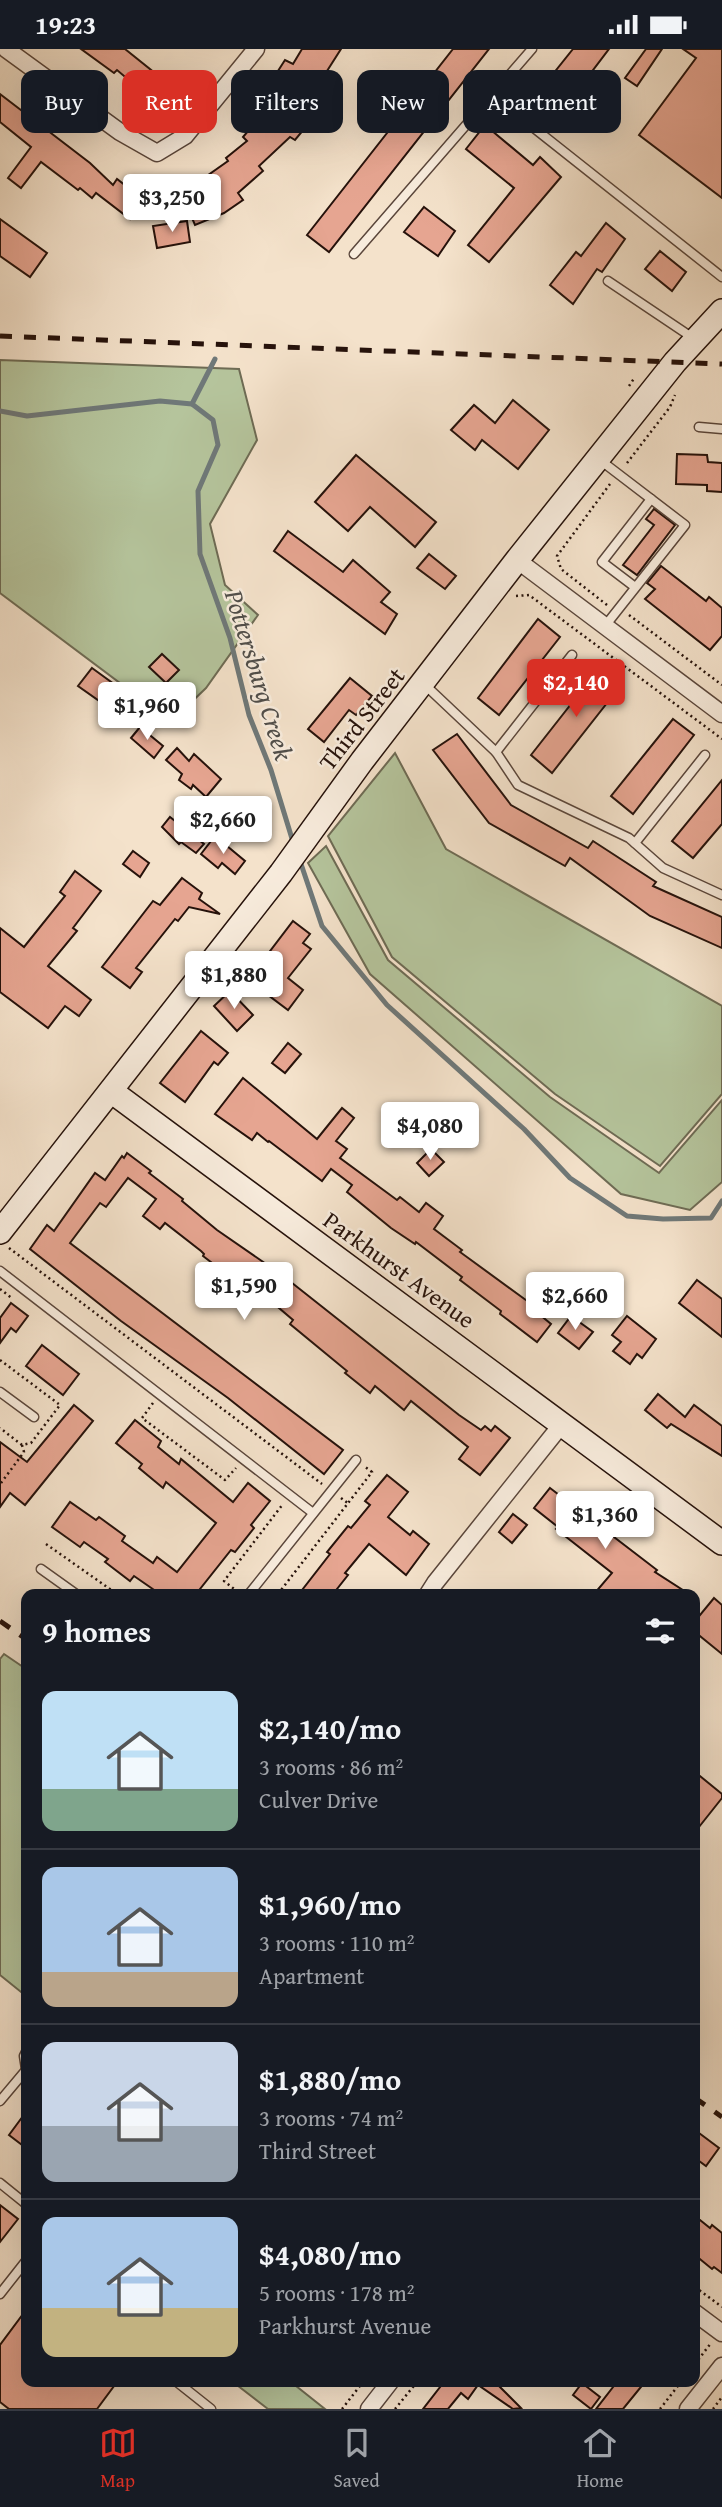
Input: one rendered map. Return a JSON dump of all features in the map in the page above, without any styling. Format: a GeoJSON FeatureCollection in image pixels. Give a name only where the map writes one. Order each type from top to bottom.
{"type":"FeatureCollection","features":[{"type":"Feature","properties":{"kind":"street"},"geometry":{"type":"LineString","coordinates":[[6,49],[120,132],[157,153],[185,136],[256,49]]}},
{"type":"Feature","properties":{"kind":"street","name":"Third Street"},"geometry":{"type":"LineString","coordinates":[[0,1232],[281,873],[310,830],[517,560],[695,340],[722,311]]}},
{"type":"Feature","properties":{"kind":"street"},"geometry":{"type":"LineString","coordinates":[[517,560],[722,714]]}},
{"type":"Feature","properties":{"kind":"street","name":"Parkhurst Avenue"},"geometry":{"type":"LineString","coordinates":[[111,1091],[722,1543]]}},
{"type":"Feature","properties":{"kind":"street"},"geometry":{"type":"LineString","coordinates":[[431,1589],[562,1424]]}},
{"type":"Feature","properties":{"kind":"street"},"geometry":{"type":"LineString","coordinates":[[700,2319],[716,2338]]}},
{"type":"Feature","properties":{"kind":"street"},"geometry":{"type":"LineString","coordinates":[[688,2409],[722,2366]]}},
{"type":"Feature","properties":{"kind":"street"},"geometry":{"type":"LineString","coordinates":[[369,2409],[386,2387]]}},
{"type":"Feature","properties":{"kind":"lane"},"geometry":{"type":"LineString","coordinates":[[513,70],[532,49]]}},
{"type":"Feature","properties":{"kind":"lane"},"geometry":{"type":"LineString","coordinates":[[354,254],[463,127]]}},
{"type":"Feature","properties":{"kind":"lane"},"geometry":{"type":"LineString","coordinates":[[540,133],[722,277]]}},
{"type":"Feature","properties":{"kind":"lane"},"geometry":{"type":"LineString","coordinates":[[608,281],[695,340]]}},
{"type":"Feature","properties":{"kind":"lane"},"geometry":{"type":"LineString","coordinates":[[699,427],[722,429]]}},
{"type":"Feature","properties":{"kind":"lane"},"geometry":{"type":"LineString","coordinates":[[598,459],[685,525],[605,626]]}},
{"type":"Feature","properties":{"kind":"lane"},"geometry":{"type":"LineString","coordinates":[[635,587],[602,562],[651,499]]}},
{"type":"Feature","properties":{"kind":"lane"},"geometry":{"type":"LineString","coordinates":[[496,753],[572,655]]}},
{"type":"Feature","properties":{"kind":"lane"},"geometry":{"type":"LineString","coordinates":[[423,683],[496,753],[518,785],[629,838],[663,868],[722,895]]}},
{"type":"Feature","properties":{"kind":"lane"},"geometry":{"type":"LineString","coordinates":[[635,843],[705,755]]}},
{"type":"Feature","properties":{"kind":"lane"},"geometry":{"type":"LineString","coordinates":[[0,1272],[313,1513]]}},
{"type":"Feature","properties":{"kind":"lane"},"geometry":{"type":"LineString","coordinates":[[0,1392],[33,1417]]}},
{"type":"Feature","properties":{"kind":"lane"},"geometry":{"type":"LineString","coordinates":[[253,1589],[356,1460]]}},
{"type":"Feature","properties":{"kind":"lane"},"geometry":{"type":"LineString","coordinates":[[41,1569],[69,1589]]}},
{"type":"Feature","properties":{"kind":"lane"},"geometry":{"type":"LineString","coordinates":[[0,2101],[21,2075]]}},
{"type":"Feature","properties":{"kind":"lane"},"geometry":{"type":"LineString","coordinates":[[0,2183],[21,2200]]}},
{"type":"Feature","properties":{"kind":"lane"},"geometry":{"type":"LineString","coordinates":[[0,2294],[21,2267]]}},
{"type":"Feature","properties":{"kind":"lane"},"geometry":{"type":"LineString","coordinates":[[183,2387],[211,2409]]}},
{"type":"Feature","properties":{"kind":"path"},"geometry":{"type":"LineString","coordinates":[[625,466],[670,407],[677,389]]}},
{"type":"Feature","properties":{"kind":"path"},"geometry":{"type":"LineString","coordinates":[[609,606],[561,569],[557,556],[612,481]]}},
{"type":"Feature","properties":{"kind":"path"},"geometry":{"type":"LineString","coordinates":[[629,615],[722,685]]}},
{"type":"Feature","properties":{"kind":"path"},"geometry":{"type":"LineString","coordinates":[[4,1255],[9,1249],[349,1504]]}},
{"type":"Feature","properties":{"kind":"path"},"geometry":{"type":"LineString","coordinates":[[153,1403],[142,1418],[225,1480],[235,1467],[244,1475]]}},
{"type":"Feature","properties":{"kind":"path"},"geometry":{"type":"LineString","coordinates":[[1,1483],[24,1453],[22,1445]]}},
{"type":"Feature","properties":{"kind":"path"},"geometry":{"type":"LineString","coordinates":[[282,1589],[372,1472],[356,1460]]}},
{"type":"Feature","properties":{"kind":"path"},"geometry":{"type":"LineString","coordinates":[[234,1589],[224,1581],[284,1504]]}},
{"type":"Feature","properties":{"kind":"path"},"geometry":{"type":"LineString","coordinates":[[46,1544],[110,1589]]}},
{"type":"Feature","properties":{"kind":"path"},"geometry":{"type":"LineString","coordinates":[[700,2291],[722,2307]]}},
{"type":"Feature","properties":{"kind":"path"},"geometry":{"type":"LineString","coordinates":[[700,2358],[716,2338]]}},
{"type":"Feature","properties":{"kind":"path"},"geometry":{"type":"LineString","coordinates":[[342,2409],[359,2387]]}},
{"type":"Feature","properties":{"kind":"path"},"geometry":{"type":"LineString","coordinates":[[396,2409],[413,2387]]}},
{"type":"Feature","properties":{"kind":"path"},"geometry":{"type":"LineString","coordinates":[[660,2409],[677,2387]]}},
{"type":"Feature","properties":{"kind":"path"},"geometry":{"type":"LineString","coordinates":[[713,2409],[722,2397]]}},
{"type":"Feature","properties":{"kind":"green space"},"geometry":{"type":"Polygon","coordinates":[[[0,360],[239,369],[257,440],[210,524],[225,585],[258,615],[206,688],[181,712],[136,695],[0,593],[0,360]]]}},
{"type":"Feature","properties":{"kind":"green space"},"geometry":{"type":"Polygon","coordinates":[[[395,753],[446,849],[722,1006],[722,1094],[660,1166],[555,1094],[392,957],[328,836],[395,753]]]}},
{"type":"Feature","properties":{"kind":"green space"},"geometry":{"type":"Polygon","coordinates":[[[326,846],[388,960],[550,1097],[659,1173],[722,1100],[722,1182],[690,1210],[621,1194],[370,974],[308,863],[326,846]]]}},
{"type":"Feature","properties":{"kind":"green space"},"geometry":{"type":"Polygon","coordinates":[[[4,1654],[21,1666],[21,1992],[0,1975],[0,1659],[4,1654]]]}},
{"type":"Feature","properties":{"kind":"green space"},"geometry":{"type":"Polygon","coordinates":[[[239,2387],[297,2387],[325,2409],[268,2409],[239,2387]]]}},
{"type":"Feature","properties":{"kind":"building"},"geometry":{"type":"Polygon","coordinates":[[[81,49],[125,49],[151,70],[122,70],[122,74],[117,70],[114,73],[81,49]]]}},
{"type":"Feature","properties":{"kind":"building"},"geometry":{"type":"Polygon","coordinates":[[[302,49],[341,49],[328,70],[279,70],[285,60],[293,64],[302,49]]]}},
{"type":"Feature","properties":{"kind":"building"},"geometry":{"type":"Polygon","coordinates":[[[453,49],[489,49],[472,70],[463,70],[463,82],[449,100],[449,70],[437,70],[453,49]]]}},
{"type":"Feature","properties":{"kind":"building"},"geometry":{"type":"Polygon","coordinates":[[[573,49],[609,49],[593,70],[556,70],[573,49]]]}},
{"type":"Feature","properties":{"kind":"building"},"geometry":{"type":"Polygon","coordinates":[[[646,49],[662,49],[637,86],[625,78],[646,49]]]}},
{"type":"Feature","properties":{"kind":"building"},"geometry":{"type":"Polygon","coordinates":[[[683,49],[722,49],[722,198],[639,135],[696,58],[683,49]]]}},
{"type":"Feature","properties":{"kind":"building"},"geometry":{"type":"Polygon","coordinates":[[[0,94],[21,110],[21,133],[51,133],[90,163],[113,185],[117,179],[144,200],[130,219],[96,193],[92,198],[80,188],[78,190],[41,162],[21,188],[8,178],[31,147],[0,122],[0,94]]]}},
{"type":"Feature","properties":{"kind":"building"},"geometry":{"type":"Polygon","coordinates":[[[246,133],[301,133],[295,140],[290,137],[259,166],[263,171],[238,193],[243,200],[224,213],[195,225],[183,197],[210,186],[204,178],[228,161],[226,158],[247,141],[243,137],[246,133]]]}},
{"type":"Feature","properties":{"kind":"building"},"geometry":{"type":"Polygon","coordinates":[[[387,133],[423,133],[329,252],[307,235],[387,133]]]}},
{"type":"Feature","properties":{"kind":"building"},"geometry":{"type":"Polygon","coordinates":[[[479,133],[495,133],[533,165],[540,157],[561,177],[489,262],[468,245],[514,188],[466,149],[479,133]]]}},
{"type":"Feature","properties":{"kind":"building"},"geometry":{"type":"Polygon","coordinates":[[[424,207],[455,231],[438,256],[404,232],[424,207]]]}},
{"type":"Feature","properties":{"kind":"building"},"geometry":{"type":"Polygon","coordinates":[[[0,219],[47,253],[30,277],[0,256],[0,219]]]}},
{"type":"Feature","properties":{"kind":"building"},"geometry":{"type":"Polygon","coordinates":[[[187,221],[190,242],[157,248],[153,226],[187,221]]]}},
{"type":"Feature","properties":{"kind":"building"},"geometry":{"type":"Polygon","coordinates":[[[606,223],[625,239],[602,272],[597,269],[573,304],[550,285],[576,252],[581,256],[606,223]]]}},
{"type":"Feature","properties":{"kind":"building"},"geometry":{"type":"Polygon","coordinates":[[[660,251],[686,272],[672,291],[645,269],[660,251]]]}},
{"type":"Feature","properties":{"kind":"building"},"geometry":{"type":"Polygon","coordinates":[[[513,400],[549,430],[518,469],[482,440],[475,450],[451,430],[474,405],[495,423],[513,400]]]}},
{"type":"Feature","properties":{"kind":"building"},"geometry":{"type":"Polygon","coordinates":[[[677,454],[707,455],[708,462],[722,463],[722,492],[707,491],[707,485],[676,484],[677,454]]]}},
{"type":"Feature","properties":{"kind":"building"},"geometry":{"type":"Polygon","coordinates":[[[356,455],[436,522],[415,547],[370,507],[348,531],[315,502],[356,455]]]}},
{"type":"Feature","properties":{"kind":"building"},"geometry":{"type":"Polygon","coordinates":[[[654,509],[675,525],[637,575],[623,565],[654,525],[646,519],[654,509]]]}},
{"type":"Feature","properties":{"kind":"building"},"geometry":{"type":"Polygon","coordinates":[[[288,531],[343,572],[353,560],[390,592],[381,602],[397,614],[385,634],[274,551],[288,531]]]}},
{"type":"Feature","properties":{"kind":"building"},"geometry":{"type":"Polygon","coordinates":[[[429,554],[456,576],[445,589],[417,568],[429,554]]]}},
{"type":"Feature","properties":{"kind":"building"},"geometry":{"type":"Polygon","coordinates":[[[661,566],[706,601],[709,597],[722,608],[722,636],[710,650],[645,599],[655,589],[647,583],[661,566]]]}},
{"type":"Feature","properties":{"kind":"building"},"geometry":{"type":"Polygon","coordinates":[[[538,619],[560,637],[499,715],[478,698],[538,619]]]}},
{"type":"Feature","properties":{"kind":"building"},"geometry":{"type":"Polygon","coordinates":[[[162,654],[179,670],[166,683],[149,667],[162,654]]]}},
{"type":"Feature","properties":{"kind":"building"},"geometry":{"type":"Polygon","coordinates":[[[601,666],[622,684],[552,773],[531,755],[601,666]]]}},
{"type":"Feature","properties":{"kind":"building"},"geometry":{"type":"Polygon","coordinates":[[[92,668],[118,687],[105,705],[78,686],[92,668]]]}},
{"type":"Feature","properties":{"kind":"building"},"geometry":{"type":"Polygon","coordinates":[[[350,678],[372,696],[356,715],[349,710],[324,742],[308,729],[350,678]]]}},
{"type":"Feature","properties":{"kind":"building"},"geometry":{"type":"Polygon","coordinates":[[[673,719],[694,735],[633,814],[611,796],[673,719]]]}},
{"type":"Feature","properties":{"kind":"building"},"geometry":{"type":"Polygon","coordinates":[[[140,727],[163,746],[154,758],[131,738],[140,727]]]}},
{"type":"Feature","properties":{"kind":"building"},"geometry":{"type":"Polygon","coordinates":[[[457,734],[511,805],[588,848],[593,841],[656,882],[653,886],[722,917],[722,948],[650,916],[570,858],[565,866],[489,823],[433,750],[457,734]]]}},
{"type":"Feature","properties":{"kind":"building"},"geometry":{"type":"Polygon","coordinates":[[[177,748],[189,761],[194,754],[221,779],[206,797],[193,785],[191,789],[179,780],[182,774],[166,760],[177,748]]]}},
{"type":"Feature","properties":{"kind":"building"},"geometry":{"type":"Polygon","coordinates":[[[722,780],[722,824],[693,858],[672,841],[722,780]]]}},
{"type":"Feature","properties":{"kind":"building"},"geometry":{"type":"Polygon","coordinates":[[[170,817],[204,844],[196,853],[181,842],[179,844],[162,827],[170,817]]]}},
{"type":"Feature","properties":{"kind":"building"},"geometry":{"type":"Polygon","coordinates":[[[215,836],[245,861],[235,874],[222,863],[218,868],[201,854],[215,836]]]}},
{"type":"Feature","properties":{"kind":"building"},"geometry":{"type":"Polygon","coordinates":[[[133,851],[149,863],[140,877],[123,864],[133,851]]]}},
{"type":"Feature","properties":{"kind":"building"},"geometry":{"type":"Polygon","coordinates":[[[75,871],[101,891],[73,928],[77,931],[48,966],[91,1000],[79,1016],[65,1006],[48,1028],[0,992],[0,928],[24,947],[65,896],[60,892],[75,871]]]}},
{"type":"Feature","properties":{"kind":"building"},"geometry":{"type":"Polygon","coordinates":[[[182,878],[202,893],[199,899],[220,914],[189,907],[178,921],[175,919],[136,968],[142,972],[130,988],[102,967],[153,901],[160,905],[182,878]]]}},
{"type":"Feature","properties":{"kind":"building"},"geometry":{"type":"Polygon","coordinates":[[[293,921],[310,934],[303,943],[311,949],[288,978],[303,990],[288,1010],[248,980],[293,921]]]}},
{"type":"Feature","properties":{"kind":"building"},"geometry":{"type":"Polygon","coordinates":[[[230,991],[253,1015],[237,1031],[214,1006],[230,991]]]}},
{"type":"Feature","properties":{"kind":"building"},"geometry":{"type":"Polygon","coordinates":[[[201,1031],[228,1053],[218,1065],[214,1062],[185,1102],[160,1083],[201,1031]]]}},
{"type":"Feature","properties":{"kind":"building"},"geometry":{"type":"Polygon","coordinates":[[[288,1043],[301,1054],[285,1073],[272,1063],[288,1043]]]}},
{"type":"Feature","properties":{"kind":"building"},"geometry":{"type":"Polygon","coordinates":[[[243,1078],[317,1139],[342,1108],[354,1118],[336,1141],[347,1149],[340,1158],[397,1200],[400,1197],[419,1212],[426,1203],[443,1216],[434,1229],[462,1250],[460,1252],[530,1303],[528,1305],[551,1324],[537,1342],[460,1280],[462,1277],[416,1242],[415,1244],[391,1228],[347,1192],[352,1185],[331,1169],[322,1181],[257,1133],[252,1140],[215,1114],[243,1078]]]}},
{"type":"Feature","properties":{"kind":"building"},"geometry":{"type":"Polygon","coordinates":[[[431,1149],[444,1162],[429,1176],[417,1163],[431,1149]]]}},
{"type":"Feature","properties":{"kind":"building"},"geometry":{"type":"Polygon","coordinates":[[[127,1153],[217,1230],[282,1275],[459,1415],[481,1430],[485,1426],[491,1431],[495,1426],[510,1438],[480,1475],[459,1459],[468,1447],[411,1401],[404,1410],[375,1386],[370,1393],[290,1324],[293,1320],[266,1297],[260,1305],[244,1292],[246,1289],[165,1223],[160,1229],[143,1216],[156,1199],[128,1178],[106,1207],[100,1203],[70,1243],[343,1450],[324,1474],[30,1249],[47,1225],[54,1231],[95,1173],[105,1180],[127,1153]]]}},
{"type":"Feature","properties":{"kind":"building"},"geometry":{"type":"Polygon","coordinates":[[[697,1280],[722,1299],[722,1337],[679,1303],[697,1280]]]}},
{"type":"Feature","properties":{"kind":"building"},"geometry":{"type":"Polygon","coordinates":[[[11,1303],[28,1316],[16,1332],[11,1328],[0,1343],[0,1318],[11,1303]]]}},
{"type":"Feature","properties":{"kind":"building"},"geometry":{"type":"Polygon","coordinates":[[[571,1316],[593,1332],[579,1349],[558,1333],[571,1316]]]}},
{"type":"Feature","properties":{"kind":"building"},"geometry":{"type":"Polygon","coordinates":[[[627,1316],[656,1339],[642,1358],[637,1354],[630,1364],[613,1351],[621,1342],[612,1335],[627,1316]]]}},
{"type":"Feature","properties":{"kind":"building"},"geometry":{"type":"Polygon","coordinates":[[[42,1345],[79,1374],[63,1395],[26,1366],[42,1345]]]}},
{"type":"Feature","properties":{"kind":"building"},"geometry":{"type":"Polygon","coordinates":[[[658,1394],[685,1417],[694,1405],[722,1426],[722,1456],[671,1424],[667,1428],[645,1410],[658,1394]]]}},
{"type":"Feature","properties":{"kind":"building"},"geometry":{"type":"Polygon","coordinates":[[[74,1405],[93,1421],[25,1505],[10,1493],[0,1507],[0,1442],[27,1462],[74,1405]]]}},
{"type":"Feature","properties":{"kind":"building"},"geometry":{"type":"Polygon","coordinates":[[[135,1420],[161,1441],[158,1447],[179,1464],[181,1459],[233,1502],[248,1483],[270,1501],[235,1552],[231,1550],[200,1589],[153,1589],[134,1576],[130,1581],[105,1562],[108,1559],[84,1542],[80,1547],[52,1527],[70,1502],[96,1520],[99,1517],[125,1536],[122,1541],[153,1563],[157,1557],[177,1572],[216,1523],[166,1482],[163,1488],[139,1468],[142,1464],[116,1443],[135,1420]]]}},
{"type":"Feature","properties":{"kind":"building"},"geometry":{"type":"Polygon","coordinates":[[[387,1475],[408,1492],[388,1517],[410,1535],[413,1531],[429,1544],[406,1575],[369,1544],[345,1573],[348,1575],[337,1589],[303,1589],[330,1554],[327,1552],[370,1505],[365,1501],[387,1475]]]}},
{"type":"Feature","properties":{"kind":"building"},"geometry":{"type":"Polygon","coordinates":[[[550,1488],[657,1570],[655,1572],[681,1589],[598,1589],[612,1573],[534,1508],[550,1488]]]}},
{"type":"Feature","properties":{"kind":"building"},"geometry":{"type":"Polygon","coordinates":[[[513,1514],[527,1525],[512,1543],[499,1532],[513,1514]]]}},
{"type":"Feature","properties":{"kind":"building"},"geometry":{"type":"Polygon","coordinates":[[[714,1598],[722,1605],[722,1654],[700,1636],[700,1615],[714,1598]]]}},
{"type":"Feature","properties":{"kind":"building"},"geometry":{"type":"Polygon","coordinates":[[[700,1776],[722,1794],[722,1798],[700,1826],[700,1776]]]}},
{"type":"Feature","properties":{"kind":"building"},"geometry":{"type":"Polygon","coordinates":[[[21,2119],[21,2144],[9,2135],[21,2119]]]}},
{"type":"Feature","properties":{"kind":"building"},"geometry":{"type":"Polygon","coordinates":[[[700,2134],[719,2148],[706,2166],[700,2162],[700,2134]]]}},
{"type":"Feature","properties":{"kind":"building"},"geometry":{"type":"Polygon","coordinates":[[[0,2205],[18,2219],[0,2242],[0,2205]]]}},
{"type":"Feature","properties":{"kind":"building"},"geometry":{"type":"Polygon","coordinates":[[[700,2220],[722,2233],[722,2273],[714,2267],[712,2269],[700,2259],[700,2220]]]}},
{"type":"Feature","properties":{"kind":"building"},"geometry":{"type":"Polygon","coordinates":[[[21,2317],[21,2387],[113,2387],[97,2409],[9,2409],[0,2402],[0,2345],[21,2317]]]}},
{"type":"Feature","properties":{"kind":"building"},"geometry":{"type":"Polygon","coordinates":[[[440,2387],[477,2387],[468,2399],[461,2393],[448,2409],[423,2409],[440,2387]]]}},
{"type":"Feature","properties":{"kind":"building"},"geometry":{"type":"Polygon","coordinates":[[[481,2387],[500,2387],[521,2408],[513,2409],[481,2387]]]}},
{"type":"Feature","properties":{"kind":"building"},"geometry":{"type":"Polygon","coordinates":[[[579,2387],[587,2387],[600,2397],[591,2409],[573,2395],[579,2387]]]}},
{"type":"Feature","properties":{"kind":"building"},"geometry":{"type":"Polygon","coordinates":[[[613,2387],[641,2387],[623,2409],[596,2409],[613,2387]]]}},
{"type":"Feature","properties":{"kind":"waterway"},"geometry":{"type":"LineString","coordinates":[[192,404],[215,359]]}},
{"type":"Feature","properties":{"kind":"waterway","name":"Pottersburg Creek"},"geometry":{"type":"LineString","coordinates":[[0,411],[27,416],[160,401],[192,404],[213,420],[218,445],[198,491],[200,554],[230,638],[249,715],[271,770],[293,842]]}},
{"type":"Feature","properties":{"kind":"waterway","name":"Pottersburg Creek"},"geometry":{"type":"LineString","coordinates":[[299,858],[322,926],[387,1005],[524,1129],[570,1178],[627,1216],[663,1219],[711,1218],[722,1201]]}},
{"type":"Feature","properties":{"kind":"railway"},"geometry":{"type":"LineString","coordinates":[[0,336],[722,364]]}},
{"type":"Feature","properties":{"kind":"railway"},"geometry":{"type":"LineString","coordinates":[[0,1621],[21,1636]]}},
{"type":"Feature","properties":{"kind":"railway"},"geometry":{"type":"LineString","coordinates":[[700,2102],[722,2117]]}}]}
